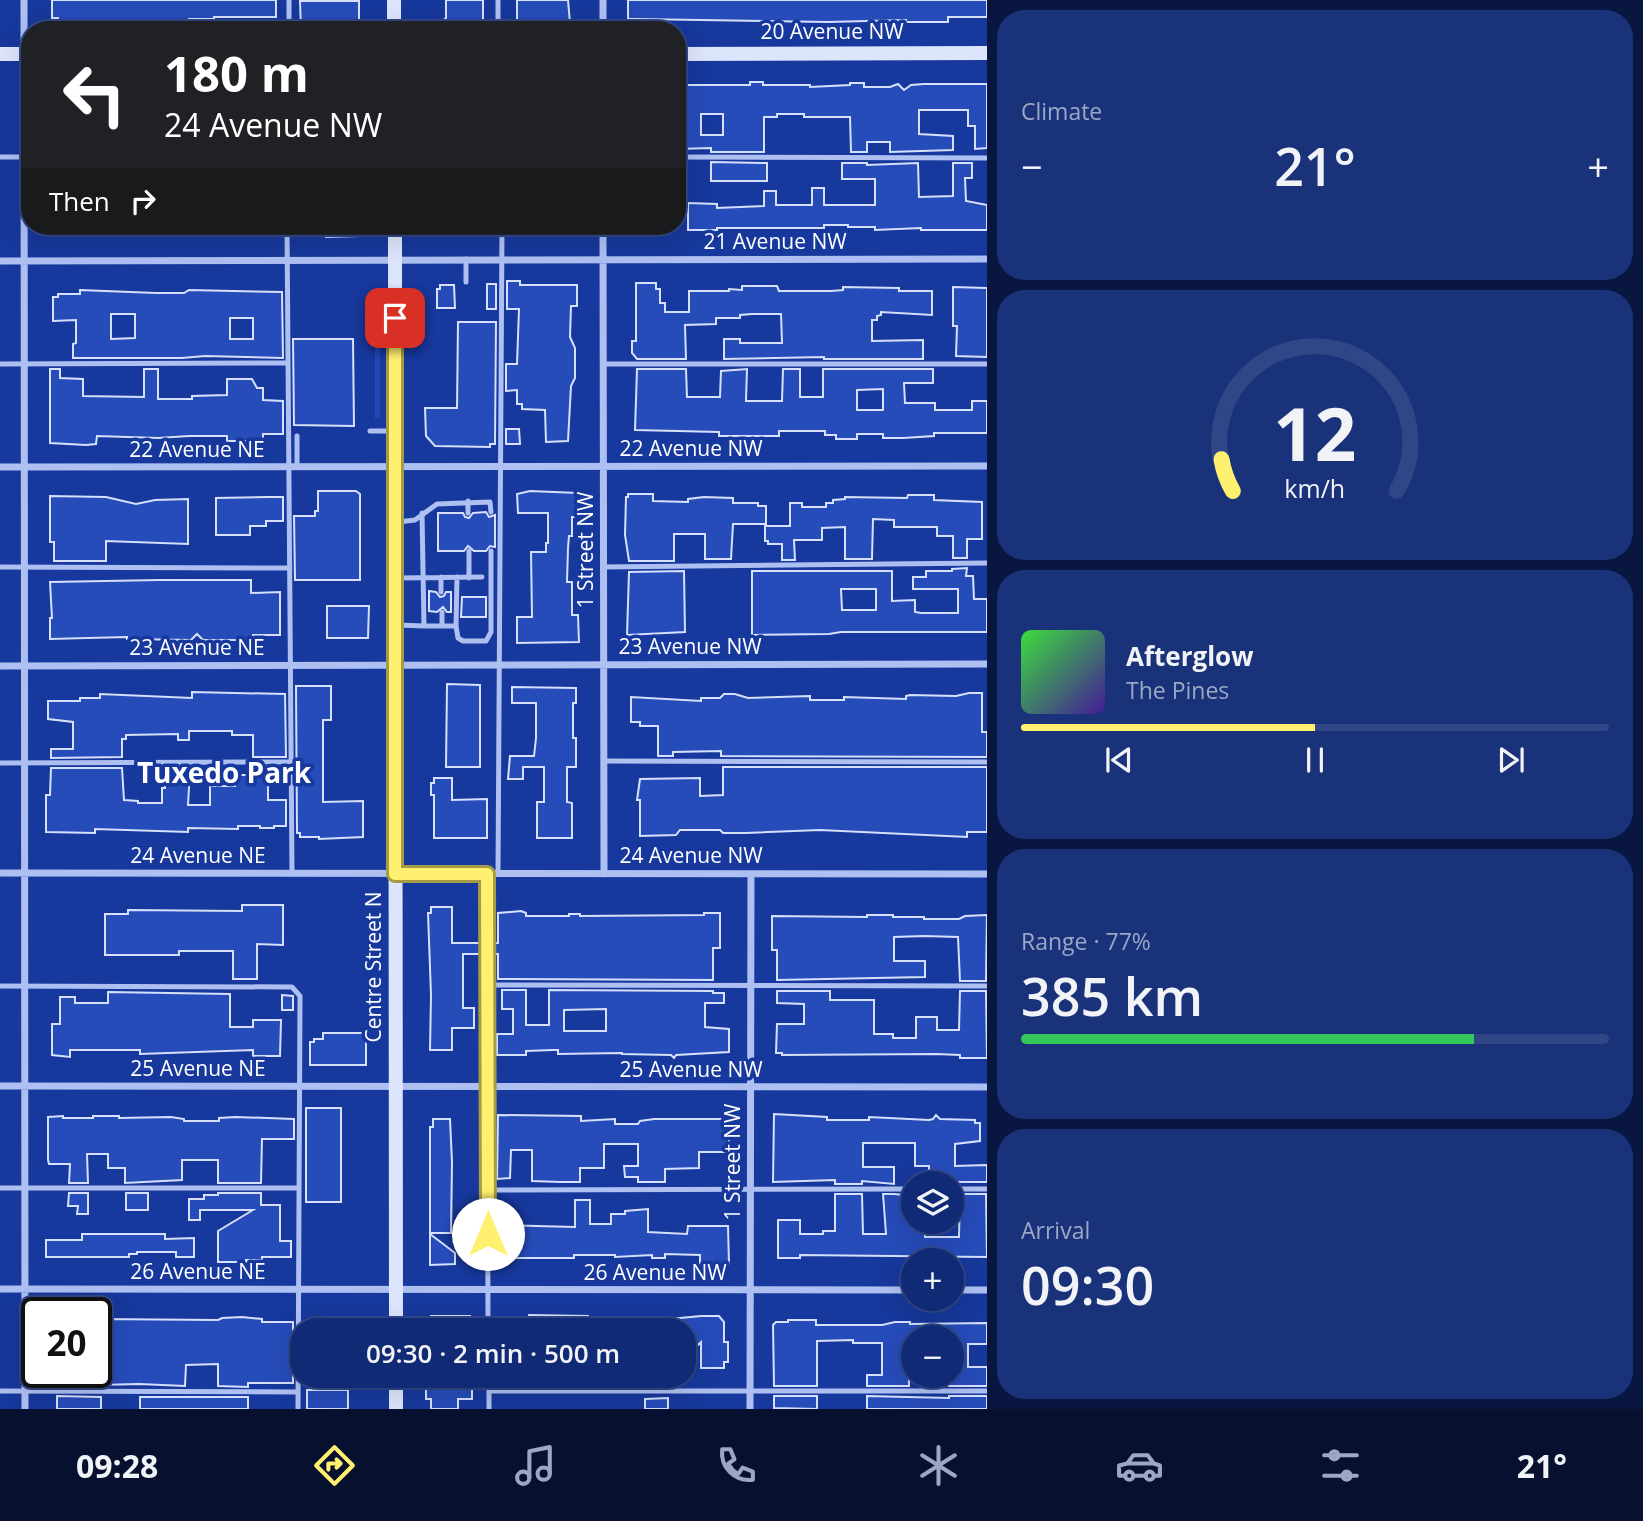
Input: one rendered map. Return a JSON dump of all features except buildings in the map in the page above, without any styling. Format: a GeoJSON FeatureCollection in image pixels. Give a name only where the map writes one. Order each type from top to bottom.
{"type":"FeatureCollection","features":[{"type":"Feature","properties":{"kind":"main road"},"geometry":{"type":"LineString","coordinates":[[394,0],[394,21]]}},
{"type":"Feature","properties":{"kind":"main road","name":"20 Avenue NW"},"geometry":{"type":"LineString","coordinates":[[686,54],[987,53]]}},
{"type":"Feature","properties":{"kind":"main road"},"geometry":{"type":"LineString","coordinates":[[0,54],[21,54]]}},
{"type":"Feature","properties":{"kind":"main road","name":"Centre Street N"},"geometry":{"type":"LineString","coordinates":[[395,235],[396,1318]]}},
{"type":"Feature","properties":{"kind":"main road"},"geometry":{"type":"LineString","coordinates":[[396,1388],[396,1409]]}},
{"type":"Feature","properties":{"kind":"street"},"geometry":{"type":"LineString","coordinates":[[23,0],[25,21]]}},
{"type":"Feature","properties":{"kind":"street"},"geometry":{"type":"LineString","coordinates":[[603,0],[603,21]]}},
{"type":"Feature","properties":{"kind":"street"},"geometry":{"type":"LineString","coordinates":[[25,235],[25,1409]]}},
{"type":"Feature","properties":{"kind":"street","name":"1 Street NW"},"geometry":{"type":"LineString","coordinates":[[603,235],[604,874]]}},
{"type":"Feature","properties":{"kind":"street","name":"21 Avenue NW"},"geometry":{"type":"LineString","coordinates":[[0,261],[987,259]]}},
{"type":"Feature","properties":{"kind":"street","name":"22 Avenue NW"},"geometry":{"type":"LineString","coordinates":[[395,467],[987,466]]}},
{"type":"Feature","properties":{"kind":"street","name":"22 Avenue NE"},"geometry":{"type":"LineString","coordinates":[[0,467],[395,467]]}},
{"type":"Feature","properties":{"kind":"street","name":"23 Avenue NW"},"geometry":{"type":"LineString","coordinates":[[394,665],[987,664]]}},
{"type":"Feature","properties":{"kind":"street","name":"23 Avenue NE"},"geometry":{"type":"LineString","coordinates":[[0,666],[394,665]]}},
{"type":"Feature","properties":{"kind":"street","name":"24 Avenue NE"},"geometry":{"type":"LineString","coordinates":[[0,873],[395,874]]}},
{"type":"Feature","properties":{"kind":"street","name":"24 Avenue NW"},"geometry":{"type":"LineString","coordinates":[[395,874],[987,874]]}},
{"type":"Feature","properties":{"kind":"street","name":"1 Street NW"},"geometry":{"type":"LineString","coordinates":[[750,1409],[751,874]]}},
{"type":"Feature","properties":{"kind":"street","name":"25 Avenue NE"},"geometry":{"type":"LineString","coordinates":[[0,1086],[396,1087]]}},
{"type":"Feature","properties":{"kind":"street","name":"25 Avenue NW"},"geometry":{"type":"LineString","coordinates":[[396,1087],[987,1087]]}},
{"type":"Feature","properties":{"kind":"street","name":"26 Avenue NE"},"geometry":{"type":"LineString","coordinates":[[0,1289],[396,1290]]}},
{"type":"Feature","properties":{"kind":"street","name":"26 Avenue NW"},"geometry":{"type":"LineString","coordinates":[[396,1290],[901,1290]]}},
{"type":"Feature","properties":{"kind":"street"},"geometry":{"type":"LineString","coordinates":[[964,1290],[987,1290]]}},
{"type":"Feature","properties":{"kind":"lane"},"geometry":{"type":"LineString","coordinates":[[289,0],[289,21]]}},
{"type":"Feature","properties":{"kind":"lane"},"geometry":{"type":"LineString","coordinates":[[498,0],[498,21]]}},
{"type":"Feature","properties":{"kind":"lane"},"geometry":{"type":"LineString","coordinates":[[0,158],[21,157]]}},
{"type":"Feature","properties":{"kind":"lane"},"geometry":{"type":"LineString","coordinates":[[686,157],[987,158]]}},
{"type":"Feature","properties":{"kind":"lane"},"geometry":{"type":"LineString","coordinates":[[287,235],[288,363],[293,467],[289,762],[292,874]]}},
{"type":"Feature","properties":{"kind":"lane"},"geometry":{"type":"LineString","coordinates":[[498,874],[502,235]]}},
{"type":"Feature","properties":{"kind":"lane"},"geometry":{"type":"LineString","coordinates":[[466,259],[466,282]]}},
{"type":"Feature","properties":{"kind":"lane"},"geometry":{"type":"LineString","coordinates":[[0,364],[288,363]]}},
{"type":"Feature","properties":{"kind":"lane"},"geometry":{"type":"LineString","coordinates":[[603,364],[987,364]]}},
{"type":"Feature","properties":{"kind":"lane"},"geometry":{"type":"LineString","coordinates":[[370,431],[395,431]]}},
{"type":"Feature","properties":{"kind":"lane"},"geometry":{"type":"LineString","coordinates":[[293,467],[297,436]]}},
{"type":"Feature","properties":{"kind":"lane"},"geometry":{"type":"LineString","coordinates":[[468,501],[468,513]]}},
{"type":"Feature","properties":{"kind":"lane"},"geometry":{"type":"LineString","coordinates":[[395,523],[415,520],[437,504],[490,502],[491,512]]}},
{"type":"Feature","properties":{"kind":"lane"},"geometry":{"type":"LineString","coordinates":[[422,513],[424,626]]}},
{"type":"Feature","properties":{"kind":"lane"},"geometry":{"type":"LineString","coordinates":[[469,551],[469,578]]}},
{"type":"Feature","properties":{"kind":"lane"},"geometry":{"type":"LineString","coordinates":[[457,577],[458,638],[486,640],[491,632],[491,551]]}},
{"type":"Feature","properties":{"kind":"lane"},"geometry":{"type":"LineString","coordinates":[[603,567],[987,563]]}},
{"type":"Feature","properties":{"kind":"lane"},"geometry":{"type":"LineString","coordinates":[[0,567],[290,568]]}},
{"type":"Feature","properties":{"kind":"lane"},"geometry":{"type":"LineString","coordinates":[[441,577],[441,592]]}},
{"type":"Feature","properties":{"kind":"lane"},"geometry":{"type":"LineString","coordinates":[[395,579],[482,577]]}},
{"type":"Feature","properties":{"kind":"lane"},"geometry":{"type":"LineString","coordinates":[[442,612],[442,625]]}},
{"type":"Feature","properties":{"kind":"lane"},"geometry":{"type":"LineString","coordinates":[[395,625],[456,625]]}},
{"type":"Feature","properties":{"kind":"lane"},"geometry":{"type":"LineString","coordinates":[[604,761],[987,762]]}},
{"type":"Feature","properties":{"kind":"lane"},"geometry":{"type":"LineString","coordinates":[[0,763],[289,762]]}},
{"type":"Feature","properties":{"kind":"lane"},"geometry":{"type":"LineString","coordinates":[[487,874],[488,1318]]}},
{"type":"Feature","properties":{"kind":"lane"},"geometry":{"type":"LineString","coordinates":[[486,985],[987,986]]}},
{"type":"Feature","properties":{"kind":"lane"},"geometry":{"type":"LineString","coordinates":[[0,986],[292,987],[300,996],[298,1409]]}},
{"type":"Feature","properties":{"kind":"lane"},"geometry":{"type":"LineString","coordinates":[[0,1188],[299,1188]]}},
{"type":"Feature","properties":{"kind":"lane"},"geometry":{"type":"LineString","coordinates":[[488,1190],[901,1189]]}},
{"type":"Feature","properties":{"kind":"lane"},"geometry":{"type":"LineString","coordinates":[[964,1189],[987,1189]]}},
{"type":"Feature","properties":{"kind":"lane"},"geometry":{"type":"LineString","coordinates":[[0,1391],[298,1392]]}},
{"type":"Feature","properties":{"kind":"lane"},"geometry":{"type":"LineString","coordinates":[[489,1409],[489,1391],[987,1391]]}},
{"type":"Feature","properties":{"kind":"shaded area"},"geometry":{"type":"Polygon","coordinates":[[[375,325],[380,328],[380,418],[375,419],[375,325]]]}},
{"type":"Feature","properties":{"kind":"district","name":"Tuxedo Park"},"geometry":{"type":"Point","coordinates":[224,773]}},
{"type":"Feature","properties":{"kind":"route"},"geometry":{"type":"LineString","coordinates":[[395,318],[395,874],[487,874],[488,1234]]}}]}
